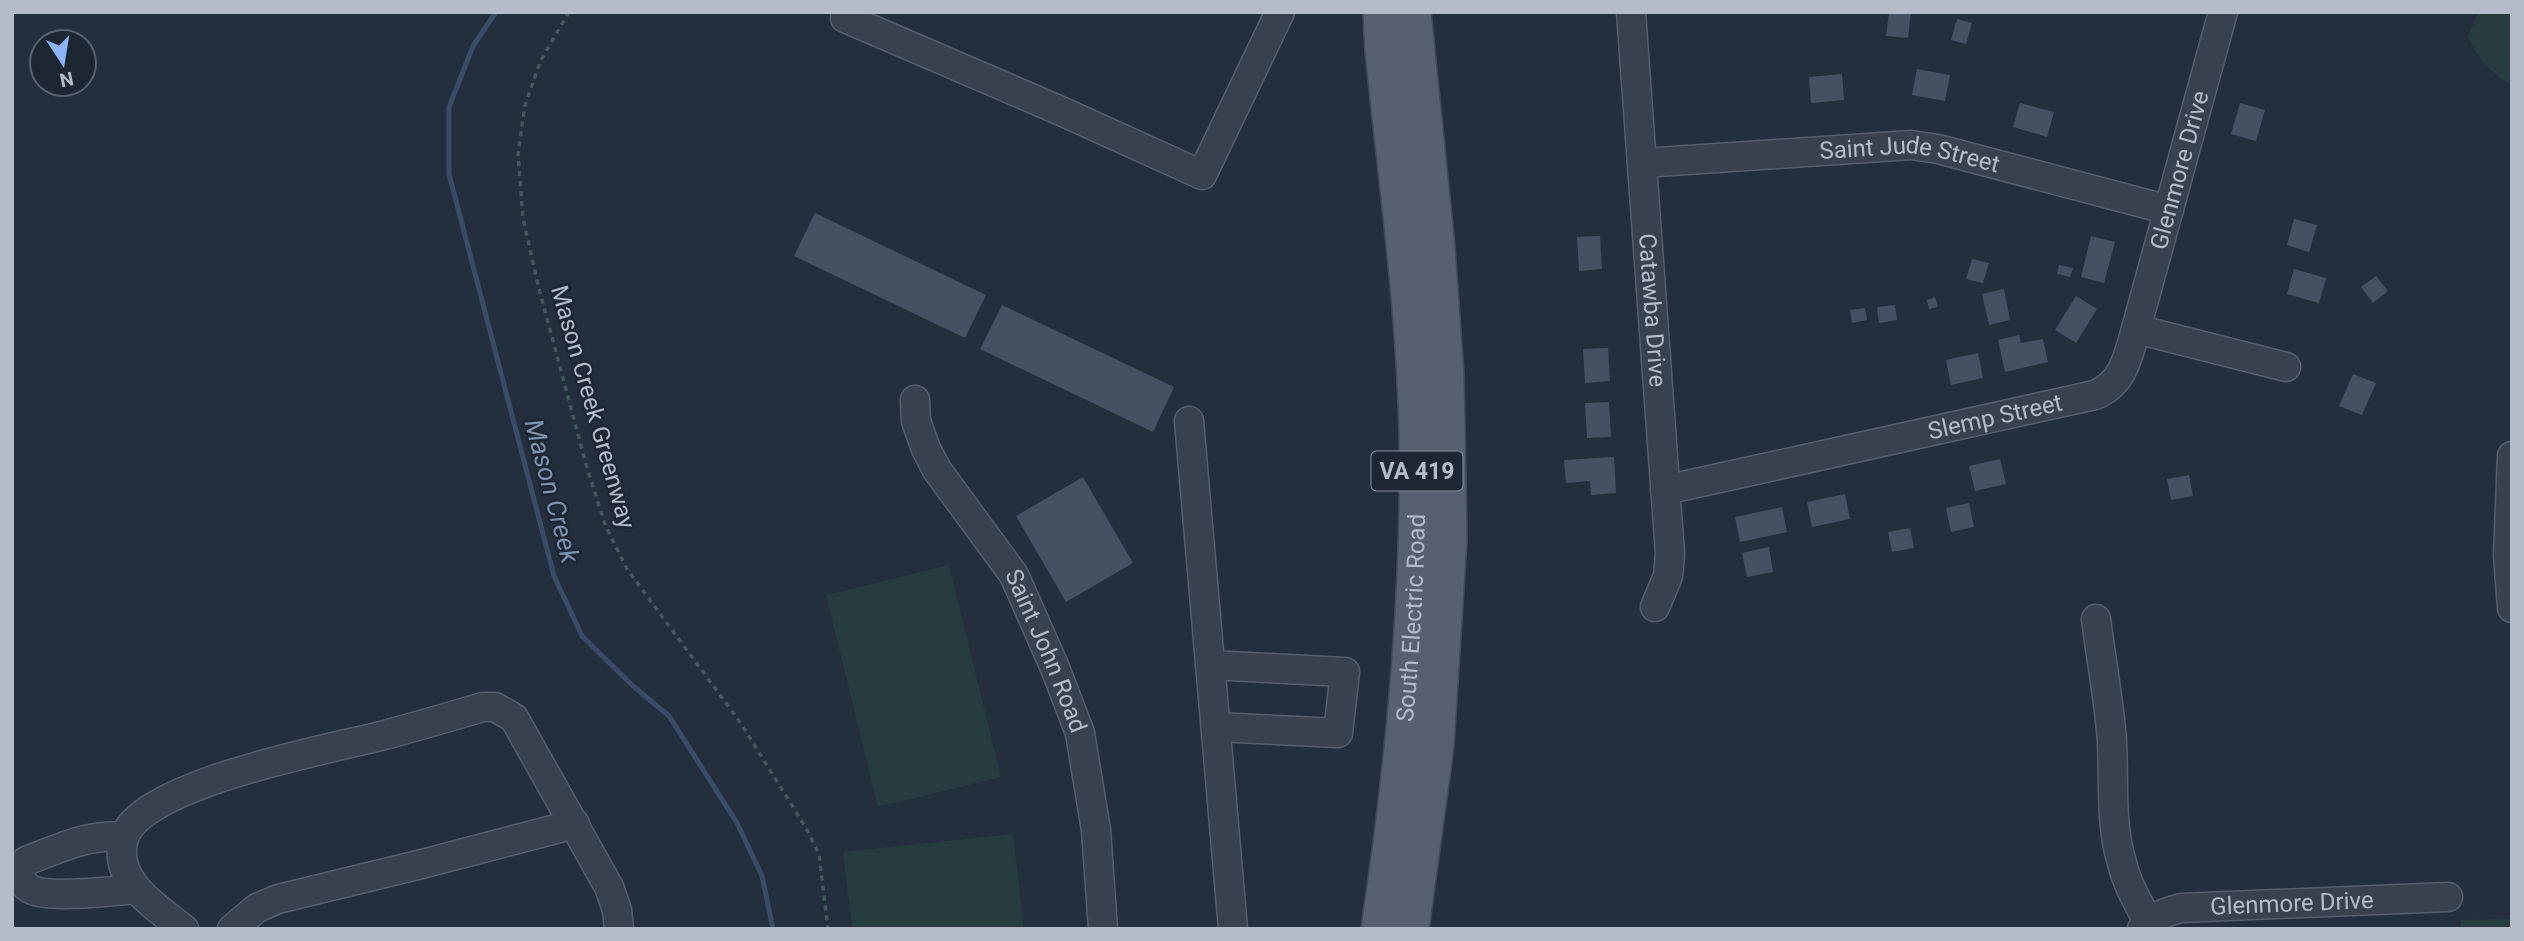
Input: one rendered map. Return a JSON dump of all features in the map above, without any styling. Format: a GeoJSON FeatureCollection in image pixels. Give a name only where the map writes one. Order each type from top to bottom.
{"type":"FeatureCollection","features":[{"type":"Feature","properties":{"kind":"main road","name":"South Electric Road"},"geometry":{"type":"LineString","coordinates":[[1378,929],[1394,830],[1408,710],[1417,495],[1417,430],[1409,300],[1381,12]]}},
{"type":"Feature","properties":{"kind":"main road","name":"South Electric Road"},"geometry":{"type":"LineString","coordinates":[[1411,929],[1436,746],[1449,539],[1446,376],[1437,248],[1413,12]]}},
{"type":"Feature","properties":{"kind":"street"},"geometry":{"type":"LineString","coordinates":[[848,12],[845,18],[1202,175],[1280,12]]}},
{"type":"Feature","properties":{"kind":"street","name":"Catawba Drive"},"geometry":{"type":"LineString","coordinates":[[1631,12],[1670,554],[1668,576],[1655,607]]}},
{"type":"Feature","properties":{"kind":"street","name":"Glenmore Drive"},"geometry":{"type":"LineString","coordinates":[[2136,330],[2223,12]]}},
{"type":"Feature","properties":{"kind":"street","name":"Saint Jude Street"},"geometry":{"type":"LineString","coordinates":[[1643,163],[1910,145],[1938,149],[2169,210]]}},
{"type":"Feature","properties":{"kind":"street"},"geometry":{"type":"LineString","coordinates":[[2136,330],[2286,368]]}},
{"type":"Feature","properties":{"kind":"street","name":"Slemp Street"},"geometry":{"type":"LineString","coordinates":[[1665,490],[2095,395],[2115,382],[2124,369],[2136,330]]}},
{"type":"Feature","properties":{"kind":"street","name":"Saint John Road"},"geometry":{"type":"LineString","coordinates":[[915,400],[916,421],[926,449],[937,470],[1014,575],[1080,733],[1096,830],[1103,929]]}},
{"type":"Feature","properties":{"kind":"street"},"geometry":{"type":"LineString","coordinates":[[1189,421],[1233,929]]}},
{"type":"Feature","properties":{"kind":"street"},"geometry":{"type":"LineString","coordinates":[[2512,456],[2508,555],[2512,608]]}},
{"type":"Feature","properties":{"kind":"street"},"geometry":{"type":"LineString","coordinates":[[2096,618],[2112,740],[2117,839],[2122,863],[2145,925]]}},
{"type":"Feature","properties":{"kind":"street"},"geometry":{"type":"LineString","coordinates":[[1210,665],[1345,673],[1338,733],[1216,727]]}},
{"type":"Feature","properties":{"kind":"street"},"geometry":{"type":"LineString","coordinates":[[184,929],[136,889],[123,863],[124,837],[138,817],[164,801],[229,775],[483,707],[495,707],[514,718],[575,824],[609,887],[617,910],[619,929]]}},
{"type":"Feature","properties":{"kind":"street"},"geometry":{"type":"LineString","coordinates":[[232,929],[257,908],[278,899],[575,824]]}},
{"type":"Feature","properties":{"kind":"street"},"geometry":{"type":"LineString","coordinates":[[124,837],[89,837],[26,861],[20,876],[28,888],[39,892],[80,893],[136,889]]}},
{"type":"Feature","properties":{"kind":"street","name":"Glenmore Drive"},"geometry":{"type":"LineString","coordinates":[[2145,925],[2165,912],[2181,908],[2448,897]]}},
{"type":"Feature","properties":{"kind":"path","name":"Mason Creek Greenway"},"geometry":{"type":"LineString","coordinates":[[569,12],[541,60],[525,105],[518,155],[523,218],[587,468],[606,527],[627,569],[740,722],[806,828],[818,854],[828,929]]}},
{"type":"Feature","properties":{"kind":"green space"},"geometry":{"type":"Polygon","coordinates":[[[2478,12],[2512,12],[2512,85],[2486,65],[2468,37],[2478,12]]]}},
{"type":"Feature","properties":{"kind":"green space"},"geometry":{"type":"Polygon","coordinates":[[[949,565],[1001,777],[878,807],[826,595],[949,565]]]}},
{"type":"Feature","properties":{"kind":"green space"},"geometry":{"type":"Polygon","coordinates":[[[1013,834],[1024,929],[852,929],[843,852],[1013,834]]]}},
{"type":"Feature","properties":{"kind":"green space"},"geometry":{"type":"Polygon","coordinates":[[[2512,919],[2512,929],[2461,929],[2461,920],[2512,919]]]}},
{"type":"Feature","properties":{"kind":"building"},"geometry":{"type":"Polygon","coordinates":[[[1889,12],[1911,12],[1908,38],[1886,36],[1889,12]]]}},
{"type":"Feature","properties":{"kind":"building"},"geometry":{"type":"Polygon","coordinates":[[[1957,19],[1972,23],[1966,44],[1951,40],[1957,19]]]}},
{"type":"Feature","properties":{"kind":"building"},"geometry":{"type":"Polygon","coordinates":[[[1917,69],[1950,75],[1945,101],[1912,95],[1917,69]]]}},
{"type":"Feature","properties":{"kind":"building"},"geometry":{"type":"Polygon","coordinates":[[[1842,74],[1844,100],[1811,103],[1809,77],[1842,74]]]}},
{"type":"Feature","properties":{"kind":"building"},"geometry":{"type":"Polygon","coordinates":[[[2020,103],[2054,112],[2047,137],[2013,127],[2020,103]]]}},
{"type":"Feature","properties":{"kind":"building"},"geometry":{"type":"Polygon","coordinates":[[[2240,103],[2265,110],[2256,141],[2231,134],[2240,103]]]}},
{"type":"Feature","properties":{"kind":"building"},"geometry":{"type":"Polygon","coordinates":[[[815,213],[986,295],[965,338],[794,256],[815,213]]]}},
{"type":"Feature","properties":{"kind":"building"},"geometry":{"type":"Polygon","coordinates":[[[2294,219],[2317,225],[2309,252],[2287,245],[2294,219]]]}},
{"type":"Feature","properties":{"kind":"building"},"geometry":{"type":"Polygon","coordinates":[[[1600,236],[1602,269],[1579,271],[1577,237],[1600,236]]]}},
{"type":"Feature","properties":{"kind":"building"},"geometry":{"type":"Polygon","coordinates":[[[2091,236],[2115,242],[2104,283],[2081,277],[2091,236]]]}},
{"type":"Feature","properties":{"kind":"building"},"geometry":{"type":"Polygon","coordinates":[[[1972,259],[1989,263],[1983,283],[1966,279],[1972,259]]]}},
{"type":"Feature","properties":{"kind":"building"},"geometry":{"type":"Polygon","coordinates":[[[2059,265],[2073,268],[2070,277],[2057,274],[2059,265]]]}},
{"type":"Feature","properties":{"kind":"building"},"geometry":{"type":"Polygon","coordinates":[[[2294,269],[2326,278],[2319,303],[2287,294],[2294,269]]]}},
{"type":"Feature","properties":{"kind":"building"},"geometry":{"type":"Polygon","coordinates":[[[2376,276],[2388,291],[2373,303],[2361,287],[2376,276]]]}},
{"type":"Feature","properties":{"kind":"building"},"geometry":{"type":"Polygon","coordinates":[[[2004,289],[2010,320],[1989,325],[1982,294],[2004,289]]]}},
{"type":"Feature","properties":{"kind":"building"},"geometry":{"type":"Polygon","coordinates":[[[2076,296],[2097,309],[2076,343],[2055,330],[2076,296]]]}},
{"type":"Feature","properties":{"kind":"building"},"geometry":{"type":"Polygon","coordinates":[[[1935,297],[1938,307],[1929,309],[1927,300],[1935,297]]]}},
{"type":"Feature","properties":{"kind":"building"},"geometry":{"type":"Polygon","coordinates":[[[1002,305],[1174,387],[1153,432],[980,349],[1002,305]]]}},
{"type":"Feature","properties":{"kind":"building"},"geometry":{"type":"Polygon","coordinates":[[[1895,305],[1897,320],[1879,323],[1877,307],[1895,305]]]}},
{"type":"Feature","properties":{"kind":"building"},"geometry":{"type":"Polygon","coordinates":[[[1865,308],[1867,320],[1852,323],[1850,310],[1865,308]]]}},
{"type":"Feature","properties":{"kind":"building"},"geometry":{"type":"Polygon","coordinates":[[[2019,335],[2021,343],[2043,339],[2048,362],[2005,372],[1998,340],[2019,335]]]}},
{"type":"Feature","properties":{"kind":"building"},"geometry":{"type":"Polygon","coordinates":[[[1608,348],[1610,381],[1585,383],[1583,349],[1608,348]]]}},
{"type":"Feature","properties":{"kind":"building"},"geometry":{"type":"Polygon","coordinates":[[[1978,353],[1983,378],[1951,385],[1946,360],[1978,353]]]}},
{"type":"Feature","properties":{"kind":"building"},"geometry":{"type":"Polygon","coordinates":[[[2353,374],[2376,383],[2362,415],[2339,406],[2353,374]]]}},
{"type":"Feature","properties":{"kind":"building"},"geometry":{"type":"Polygon","coordinates":[[[1609,402],[1611,437],[1587,438],[1585,403],[1609,402]]]}},
{"type":"Feature","properties":{"kind":"building"},"geometry":{"type":"Polygon","coordinates":[[[1614,457],[1616,493],[1591,495],[1590,481],[1566,483],[1564,460],[1614,457]]]}},
{"type":"Feature","properties":{"kind":"building"},"geometry":{"type":"Polygon","coordinates":[[[2000,459],[2006,484],[1975,491],[1969,466],[2000,459]]]}},
{"type":"Feature","properties":{"kind":"building"},"geometry":{"type":"Polygon","coordinates":[[[2189,475],[2193,496],[2171,500],[2167,479],[2189,475]]]}},
{"type":"Feature","properties":{"kind":"building"},"geometry":{"type":"Polygon","coordinates":[[[1083,477],[1133,563],[1066,602],[1016,516],[1083,477]]]}},
{"type":"Feature","properties":{"kind":"building"},"geometry":{"type":"Polygon","coordinates":[[[1845,494],[1850,519],[1812,527],[1807,502],[1845,494]]]}},
{"type":"Feature","properties":{"kind":"building"},"geometry":{"type":"Polygon","coordinates":[[[1969,503],[1974,527],[1951,532],[1946,508],[1969,503]]]}},
{"type":"Feature","properties":{"kind":"building"},"geometry":{"type":"Polygon","coordinates":[[[1782,507],[1787,532],[1740,542],[1735,517],[1782,507]]]}},
{"type":"Feature","properties":{"kind":"building"},"geometry":{"type":"Polygon","coordinates":[[[1910,528],[1914,548],[1892,552],[1888,532],[1910,528]]]}},
{"type":"Feature","properties":{"kind":"building"},"geometry":{"type":"Polygon","coordinates":[[[1769,547],[1773,572],[1747,577],[1742,553],[1769,547]]]}},
{"type":"Feature","properties":{"kind":"waterway","name":"Mason Creek"},"geometry":{"type":"LineString","coordinates":[[496,12],[473,46],[449,107],[449,174],[554,576],[582,636],[633,686],[669,716],[737,823],[762,876],[773,929]]}}]}
